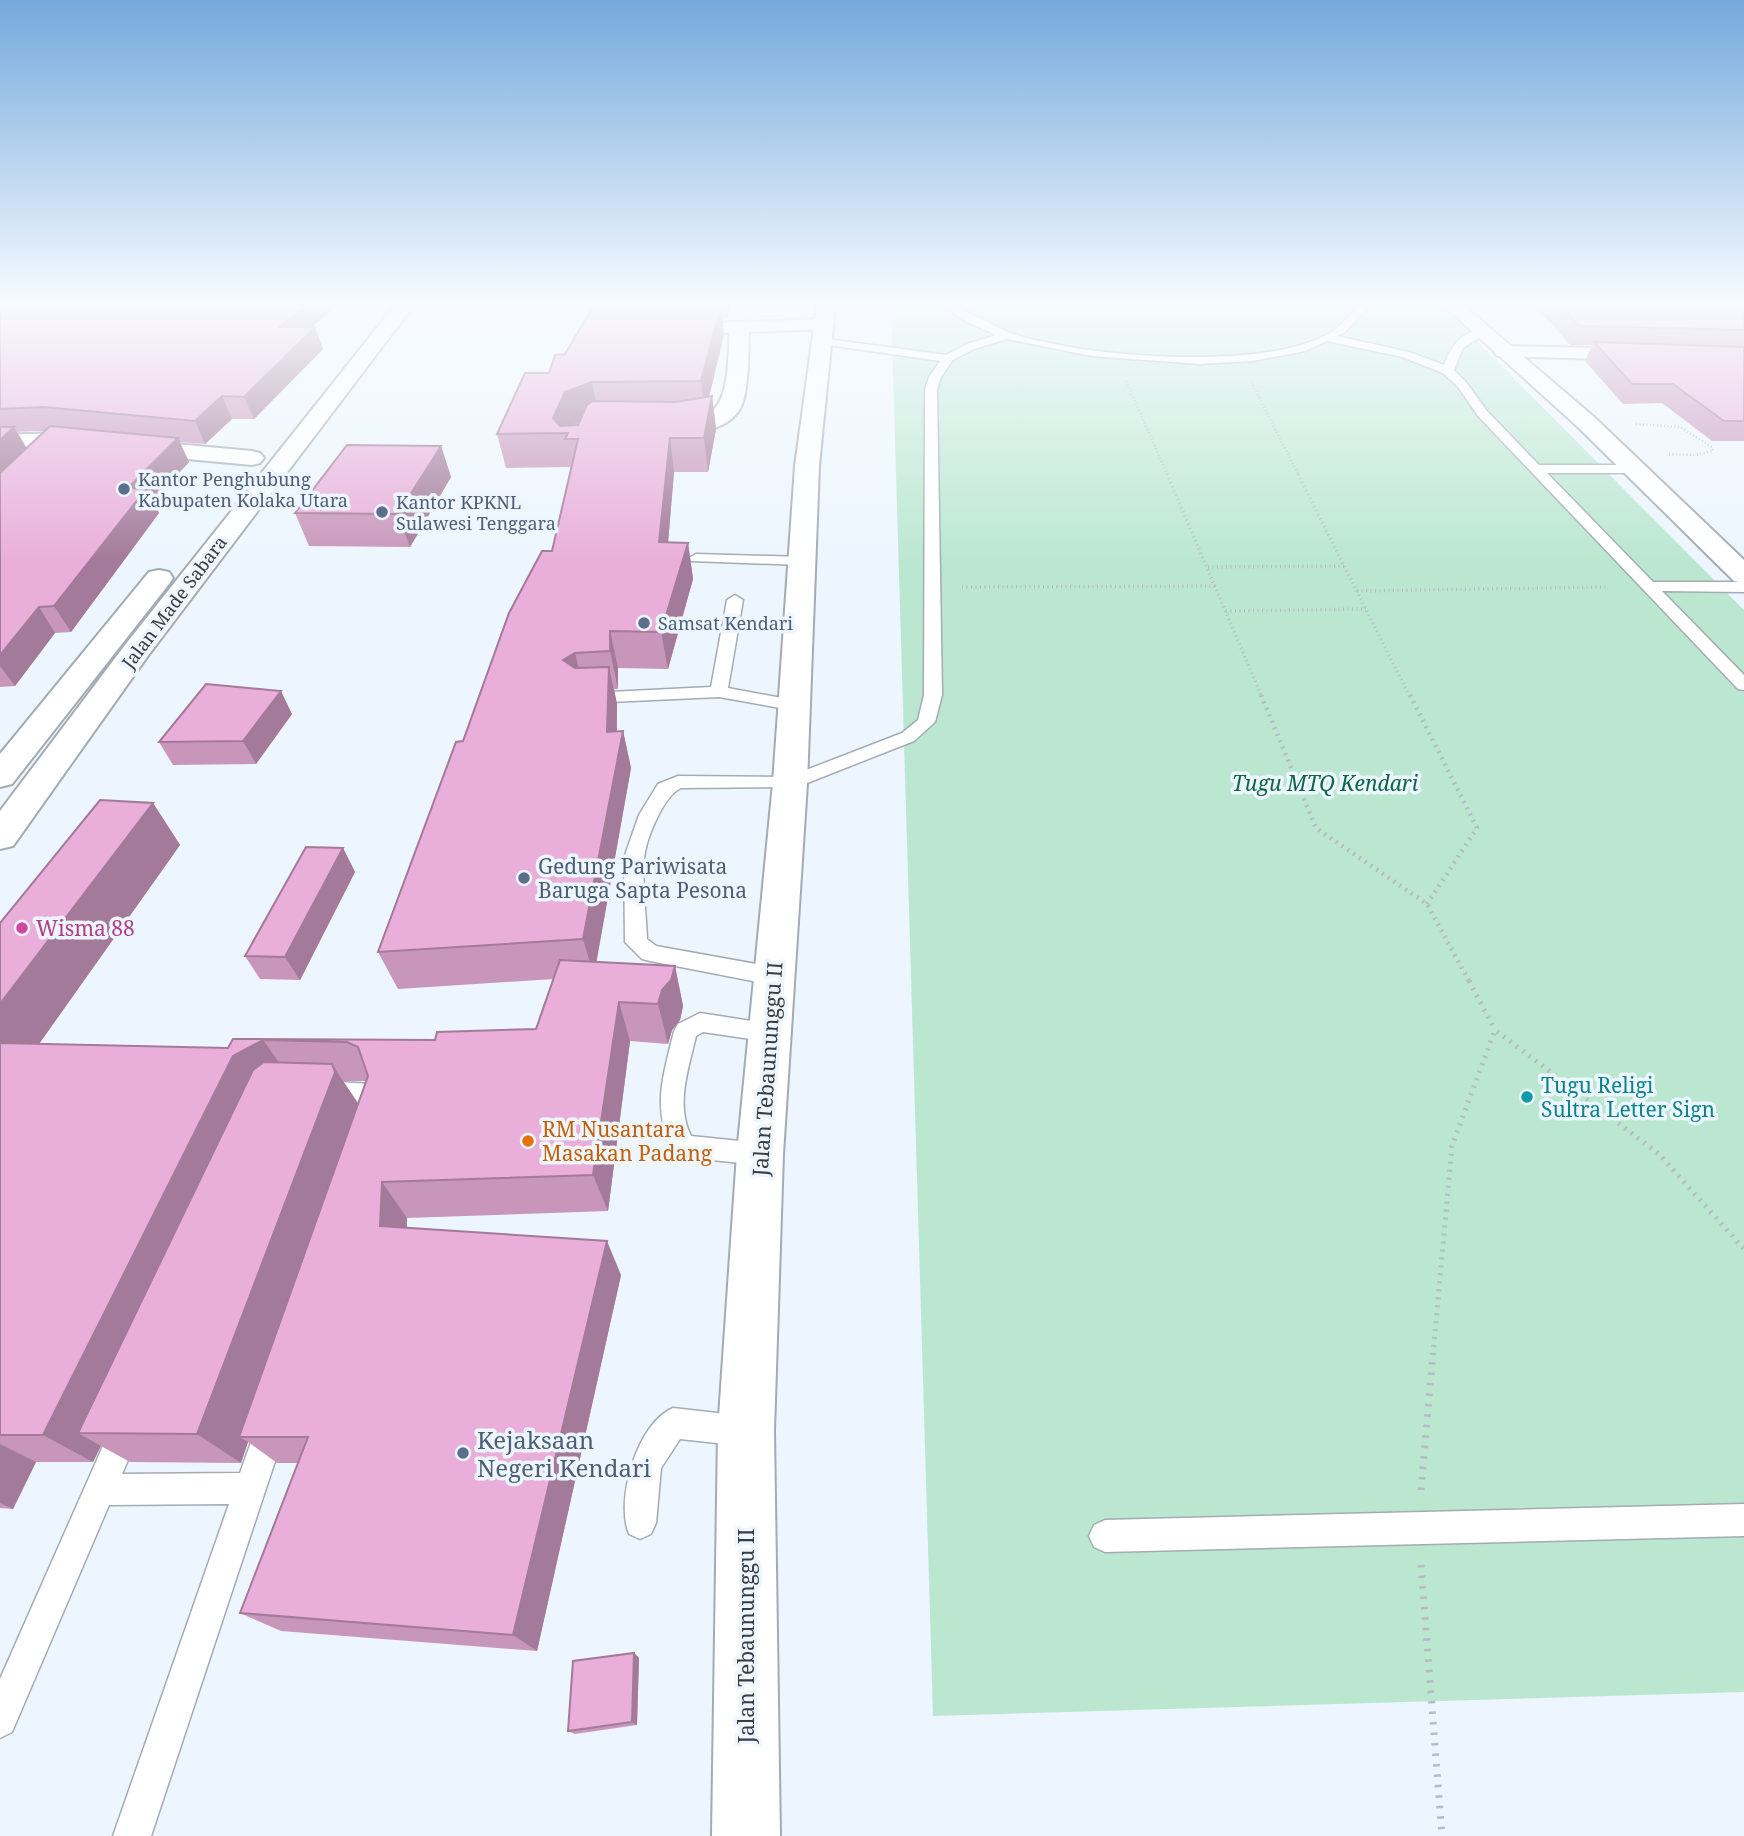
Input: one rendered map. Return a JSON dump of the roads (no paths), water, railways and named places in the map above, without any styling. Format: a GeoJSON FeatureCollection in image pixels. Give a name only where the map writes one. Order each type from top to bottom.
{"type":"FeatureCollection","features":[{"type":"Feature","properties":{"kind":"street"},"geometry":{"type":"LineString","coordinates":[[236,480],[309,391]]}},
{"type":"Feature","properties":{"kind":"street","name":"Jalan Made Sabara"},"geometry":{"type":"LineString","coordinates":[[0,838],[136,650],[338,391]]}},
{"type":"Feature","properties":{"kind":"street"},"geometry":{"type":"LineString","coordinates":[[637,423],[696,424],[724,416],[733,401],[734,391]]}},
{"type":"Feature","properties":{"kind":"street","name":"Jalan Tebaununggu II"},"geometry":{"type":"LineString","coordinates":[[746,1836],[747,1432],[760,1154],[790,783],[792,705],[807,466],[816,391]]}},
{"type":"Feature","properties":{"kind":"street"},"geometry":{"type":"LineString","coordinates":[[1549,391],[1586,422],[1744,575]]}},
{"type":"Feature","properties":{"kind":"street"},"geometry":{"type":"LineString","coordinates":[[0,442],[56,440],[265,444]]}},
{"type":"Feature","properties":{"kind":"street"},"geometry":{"type":"LineString","coordinates":[[28,467],[56,440]]}},
{"type":"Feature","properties":{"kind":"street","name":"Jalan Made Sabara"},"geometry":{"type":"LineString","coordinates":[[0,776],[177,554]]}},
{"type":"Feature","properties":{"kind":"lane"},"geometry":{"type":"LineString","coordinates":[[773,976],[650,953],[636,942],[634,858],[649,815],[664,788],[678,782],[790,783],[908,737],[926,722],[933,695],[931,391]]}},
{"type":"Feature","properties":{"kind":"lane"},"geometry":{"type":"LineString","coordinates":[[1467,391],[1482,412],[1744,685]]}},
{"type":"Feature","properties":{"kind":"lane"},"geometry":{"type":"LineString","coordinates":[[1538,469],[1626,461]]}},
{"type":"Feature","properties":{"kind":"lane"},"geometry":{"type":"LineString","coordinates":[[696,558],[802,561]]}},
{"type":"Feature","properties":{"kind":"lane"},"geometry":{"type":"LineString","coordinates":[[1648,586],[1744,587]]}},
{"type":"Feature","properties":{"kind":"lane"},"geometry":{"type":"LineString","coordinates":[[719,692],[735,600]]}},
{"type":"Feature","properties":{"kind":"lane"},"geometry":{"type":"LineString","coordinates":[[584,698],[719,692],[792,705]]}},
{"type":"Feature","properties":{"kind":"lane"},"geometry":{"type":"LineString","coordinates":[[760,1154],[684,1146],[675,1135],[671,1094],[686,1031],[700,1022],[771,1033]]}},
{"type":"Feature","properties":{"kind":"lane"},"geometry":{"type":"LineString","coordinates":[[291,1092],[371,1094],[378,1114],[369,1140]]}},
{"type":"Feature","properties":{"kind":"lane"},"geometry":{"type":"LineString","coordinates":[[132,1836],[281,1398]]}},
{"type":"Feature","properties":{"kind":"lane"},"geometry":{"type":"LineString","coordinates":[[0,1720],[138,1402]]}},
{"type":"Feature","properties":{"kind":"lane"},"geometry":{"type":"LineString","coordinates":[[640,1523],[646,1463],[673,1423],[747,1432]]}},
{"type":"Feature","properties":{"kind":"lane"},"geometry":{"type":"LineString","coordinates":[[99,1490],[250,1488]]}},
{"type":"Feature","properties":{"kind":"lane"},"geometry":{"type":"LineString","coordinates":[[1105,1536],[1744,1520]]}},
{"type":"Feature","properties":{"kind":"place","name":"Kantor Penghubung Kabupaten Kolaka Utara"},"geometry":{"type":"Point","coordinates":[124,489]}},
{"type":"Feature","properties":{"kind":"place","name":"Kantor KPKNL Sulawesi Tenggara"},"geometry":{"type":"Point","coordinates":[382,512]}},
{"type":"Feature","properties":{"kind":"place","name":"Samsat Kendari"},"geometry":{"type":"Point","coordinates":[644,623]}},
{"type":"Feature","properties":{"kind":"place","name":"Gedung Pariwisata Baruga Sapta Pesona"},"geometry":{"type":"Point","coordinates":[524,878]}},
{"type":"Feature","properties":{"kind":"place","name":"Wisma 88"},"geometry":{"type":"Point","coordinates":[22,928]}},
{"type":"Feature","properties":{"kind":"place","name":"Tugu Religi Sultra Letter Sign"},"geometry":{"type":"Point","coordinates":[1527,1097]}},
{"type":"Feature","properties":{"kind":"place","name":"RM Nusantara Masakan Padang"},"geometry":{"type":"Point","coordinates":[528,1141]}},
{"type":"Feature","properties":{"kind":"place","name":"Kejaksaan Negeri Kendari"},"geometry":{"type":"Point","coordinates":[463,1453]}},
{"type":"Feature","properties":{"kind":"park label","name":"Tugu MTQ Kendari"},"geometry":{"type":"Point","coordinates":[1325,783]}}]}
